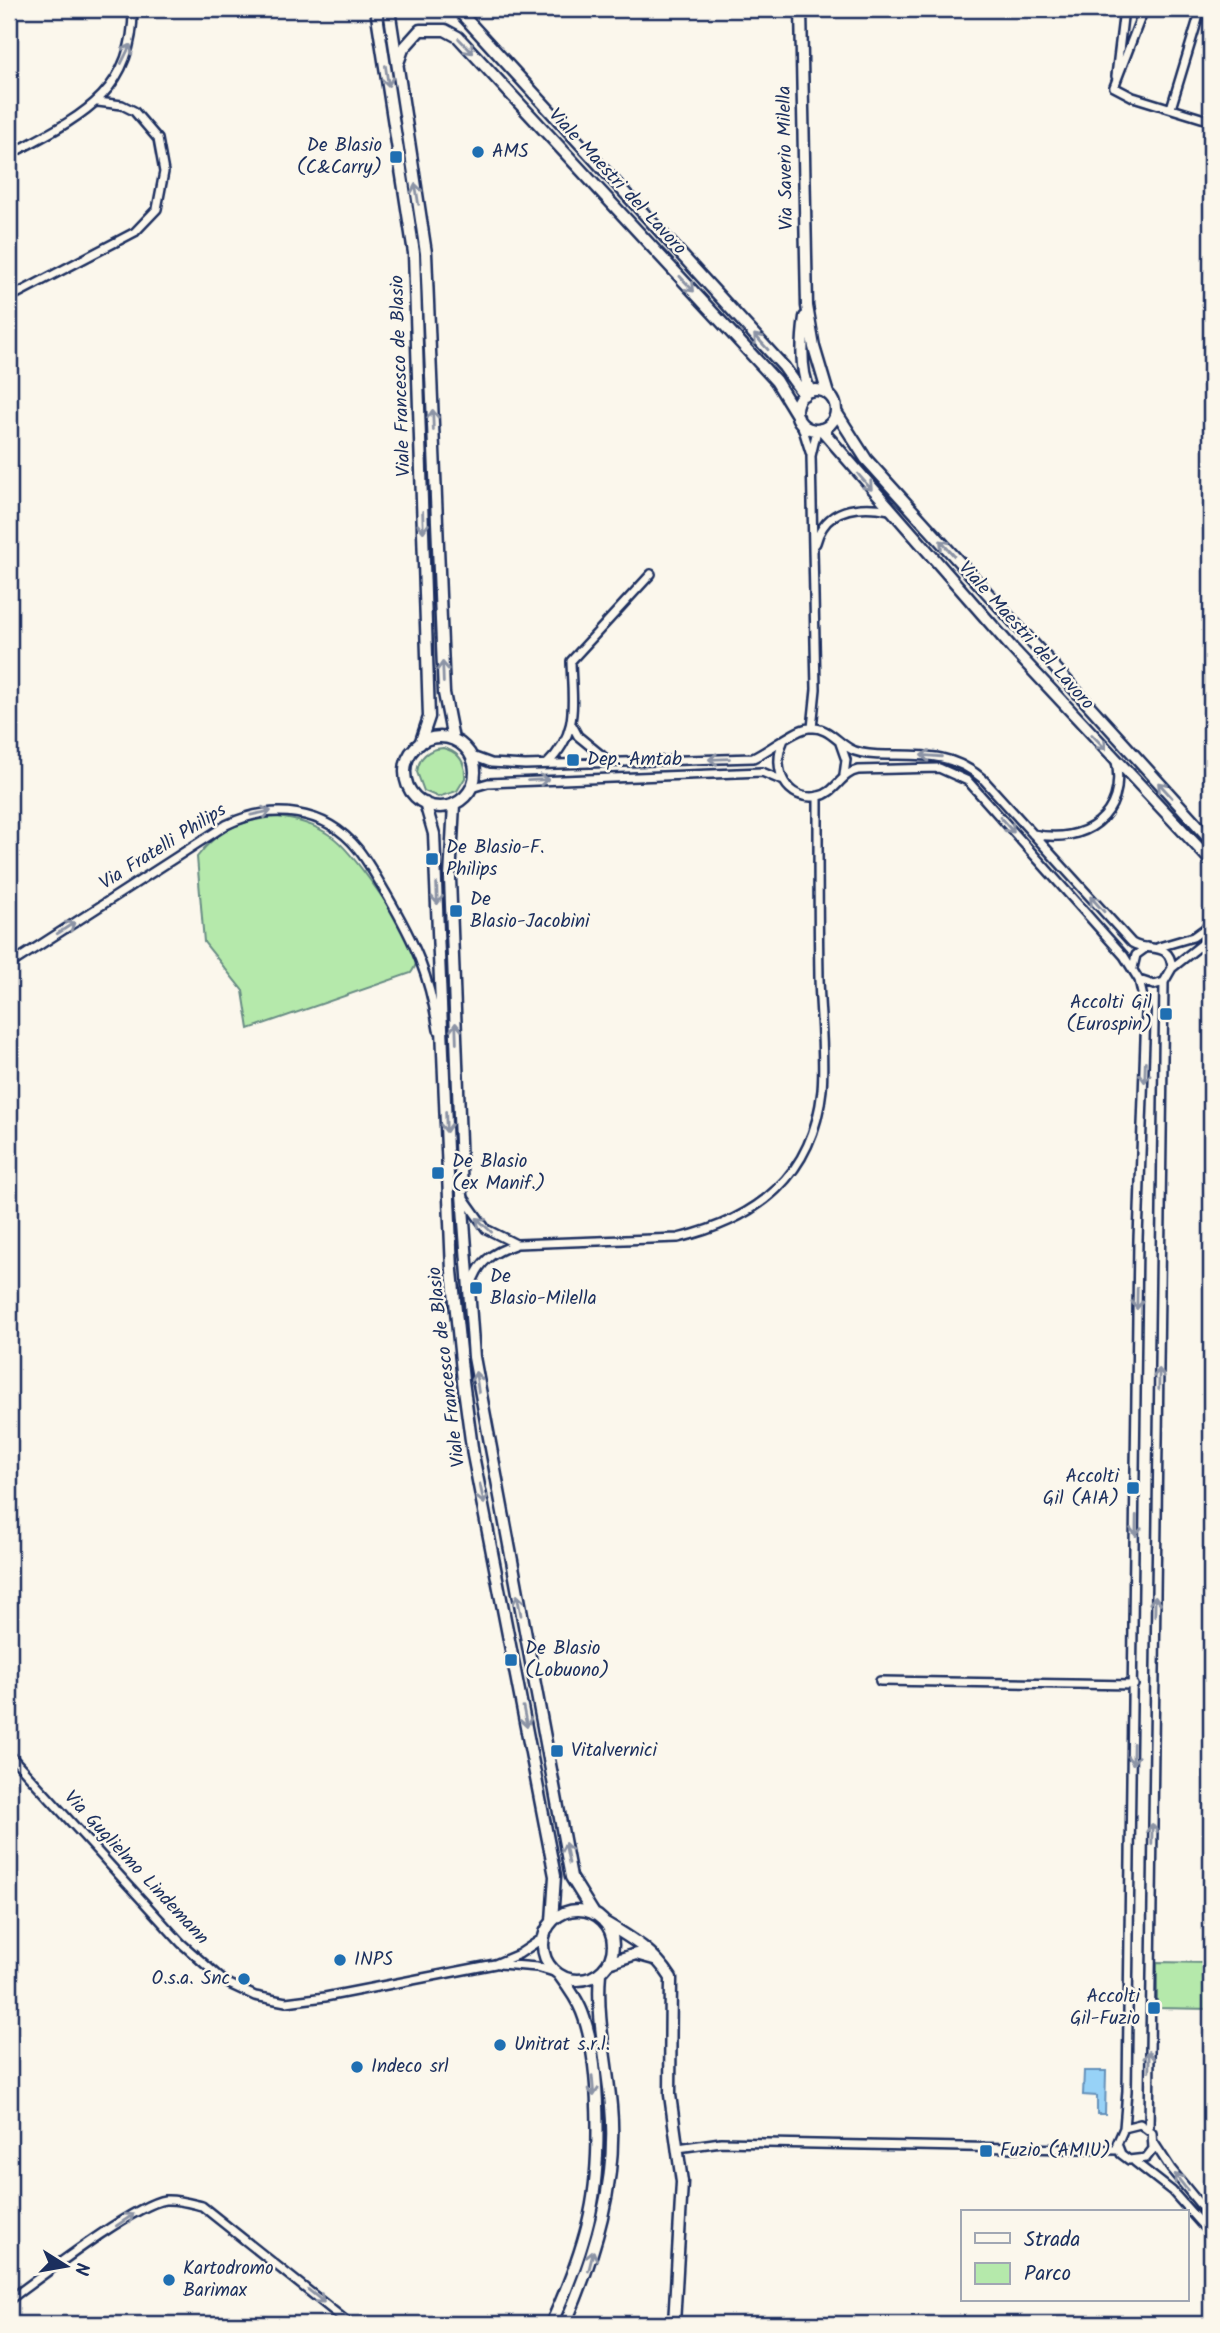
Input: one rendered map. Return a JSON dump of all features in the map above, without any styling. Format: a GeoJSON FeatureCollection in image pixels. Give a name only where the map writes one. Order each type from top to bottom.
{"type":"FeatureCollection","features":[{"type":"Feature","properties":{"kind":"street"},"geometry":{"type":"LineString","coordinates":[[9,155],[77,118],[104,95],[133,39],[133,9]]}},
{"type":"Feature","properties":{"kind":"street","name":"Viale Francesco de Blasio"},"geometry":{"type":"LineString","coordinates":[[376,9],[414,253],[429,717],[419,744]]}},
{"type":"Feature","properties":{"kind":"street","name":"Viale Francesco de Blasio"},"geometry":{"type":"LineString","coordinates":[[389,9],[426,253],[444,693],[453,739]]}},
{"type":"Feature","properties":{"kind":"street","name":"Viale Maestri del Lavoro"},"geometry":{"type":"LineString","coordinates":[[457,9],[807,393]]}},
{"type":"Feature","properties":{"kind":"street","name":"Via Saverio Milella"},"geometry":{"type":"LineString","coordinates":[[801,9],[807,306],[804,366],[807,393]]}},
{"type":"Feature","properties":{"kind":"street"},"geometry":{"type":"LineString","coordinates":[[1114,87],[1124,9]]}},
{"type":"Feature","properties":{"kind":"street"},"geometry":{"type":"LineString","coordinates":[[1114,87],[1144,9]]}},
{"type":"Feature","properties":{"kind":"street"},"geometry":{"type":"LineString","coordinates":[[1171,108],[1201,9]]}},
{"type":"Feature","properties":{"kind":"street","name":"Viale Maestri del Lavoro"},"geometry":{"type":"LineString","coordinates":[[397,64],[403,49],[420,30],[445,30],[458,37],[776,381],[800,420]]}},
{"type":"Feature","properties":{"kind":"street"},"geometry":{"type":"LineString","coordinates":[[1114,87],[1133,97],[1211,121]]}},
{"type":"Feature","properties":{"kind":"street"},"geometry":{"type":"LineString","coordinates":[[9,298],[135,232],[156,209],[164,172],[158,139],[152,128],[134,111],[122,105],[98,102]]}},
{"type":"Feature","properties":{"kind":"street","name":"Via Saverio Milella"},"geometry":{"type":"LineString","coordinates":[[807,306],[814,347],[828,394]]}},
{"type":"Feature","properties":{"kind":"street"},"geometry":{"type":"LineString","coordinates":[[811,456],[819,429],[831,423],[836,412],[834,402],[828,394],[807,393],[797,405],[811,456],[816,690],[811,727]]}},
{"type":"Feature","properties":{"kind":"street","name":"Viale Maestri del Lavoro"},"geometry":{"type":"LineString","coordinates":[[836,412],[866,459],[1211,840]]}},
{"type":"Feature","properties":{"kind":"street"},"geometry":{"type":"LineString","coordinates":[[800,420],[819,429]]}},
{"type":"Feature","properties":{"kind":"street","name":"Viale Maestri del Lavoro"},"geometry":{"type":"LineString","coordinates":[[819,429],[1116,760],[1211,861]]}},
{"type":"Feature","properties":{"kind":"street"},"geometry":{"type":"LineString","coordinates":[[814,550],[819,531],[842,511],[862,506],[890,510]]}},
{"type":"Feature","properties":{"kind":"street"},"geometry":{"type":"LineString","coordinates":[[547,765],[560,752],[572,725],[571,662],[651,574]]}},
{"type":"Feature","properties":{"kind":"street"},"geometry":{"type":"LineString","coordinates":[[572,725],[578,736],[612,764]]}},
{"type":"Feature","properties":{"kind":"street"},"geometry":{"type":"LineString","coordinates":[[472,756],[475,778],[471,788],[454,804],[434,806],[425,803],[410,789],[407,780],[408,760],[419,744],[430,738],[453,739],[472,756],[491,763],[612,764],[752,758],[801,729],[811,727],[833,734],[840,743],[846,760],[842,779]]}},
{"type":"Feature","properties":{"kind":"street"},"geometry":{"type":"LineString","coordinates":[[782,780],[777,761],[783,742]]}},
{"type":"Feature","properties":{"kind":"street"},"geometry":{"type":"LineString","coordinates":[[840,743],[868,755],[931,755],[957,761],[983,779],[1132,943],[1159,947],[1193,937],[1211,924]]}},
{"type":"Feature","properties":{"kind":"street"},"geometry":{"type":"LineString","coordinates":[[1033,834],[1065,837],[1095,825],[1116,798],[1120,781],[1116,760]]}},
{"type":"Feature","properties":{"kind":"street"},"geometry":{"type":"LineString","coordinates":[[471,788],[500,782],[762,772],[782,780],[797,794],[818,796],[836,787],[850,771],[939,768],[968,781],[1133,968],[1139,980],[1146,1011],[1138,1239],[1135,1685],[1124,2128],[1117,2138],[1118,2150],[1124,2158],[1134,2161],[1172,2190],[1211,2235]]}},
{"type":"Feature","properties":{"kind":"street"},"geometry":{"type":"LineString","coordinates":[[468,1301],[476,1270],[482,1261],[496,1251],[517,1244],[678,1238],[699,1233],[744,1215],[791,1175],[811,1138],[822,1088],[818,796]]}},
{"type":"Feature","properties":{"kind":"street","name":"Viale Francesco de Blasio"},"geometry":{"type":"LineString","coordinates":[[425,803],[434,834],[452,1270],[463,1381],[474,1455],[555,1876],[552,1921]]}},
{"type":"Feature","properties":{"kind":"street","name":"Viale Francesco de Blasio"},"geometry":{"type":"LineString","coordinates":[[454,804],[450,878],[462,1194],[468,1301],[481,1410],[571,1877],[594,1914]]}},
{"type":"Feature","properties":{"kind":"street","name":"Via Fratelli Philips"},"geometry":{"type":"LineString","coordinates":[[9,965],[226,825],[243,817],[274,810],[302,813],[341,833],[358,849],[408,931],[431,985],[444,1063]]}},
{"type":"Feature","properties":{"kind":"street"},"geometry":{"type":"LineString","coordinates":[[1211,937],[1172,968],[1164,982],[1149,2130],[1171,2169],[1211,2218]]}},
{"type":"Feature","properties":{"kind":"street"},"geometry":{"type":"LineString","coordinates":[[1133,968],[1136,955],[1147,947]]}},
{"type":"Feature","properties":{"kind":"street"},"geometry":{"type":"LineString","coordinates":[[1159,947],[1169,955],[1172,968]]}},
{"type":"Feature","properties":{"kind":"street"},"geometry":{"type":"LineString","coordinates":[[1139,980],[1154,985],[1164,982]]}},
{"type":"Feature","properties":{"kind":"street"},"geometry":{"type":"LineString","coordinates":[[462,1194],[486,1229],[517,1244]]}},
{"type":"Feature","properties":{"kind":"street"},"geometry":{"type":"LineString","coordinates":[[880,1681],[1135,1685]]}},
{"type":"Feature","properties":{"kind":"street","name":"Via Guglielmo Lindemann"},"geometry":{"type":"LineString","coordinates":[[9,1754],[181,1942],[225,1982],[255,1996],[286,2002],[326,1997],[495,1964],[519,1954],[543,1938]]}},
{"type":"Feature","properties":{"kind":"street"},"geometry":{"type":"LineString","coordinates":[[551,2324],[568,2287],[590,2213],[598,2138],[591,2056],[583,2014],[543,1951],[543,1938],[552,1921],[573,1910],[594,1914],[643,1945],[661,1962],[671,1978],[670,2095],[682,2182],[674,2324]]}},
{"type":"Feature","properties":{"kind":"street"},"geometry":{"type":"LineString","coordinates":[[604,1922],[612,1940],[608,1963]]}},
{"type":"Feature","properties":{"kind":"street"},"geometry":{"type":"LineString","coordinates":[[557,1974],[581,1980],[600,1972],[608,1963],[636,1954],[661,1962]]}},
{"type":"Feature","properties":{"kind":"street","name":"Via Guglielmo Lindemann"},"geometry":{"type":"LineString","coordinates":[[495,1964],[527,1965],[557,1974]]}},
{"type":"Feature","properties":{"kind":"street"},"geometry":{"type":"LineString","coordinates":[[565,2324],[588,2273],[611,2170],[612,2109],[598,1998],[600,1972]]}},
{"type":"Feature","properties":{"kind":"street"},"geometry":{"type":"LineString","coordinates":[[1124,2128],[1140,2124],[1149,2130]]}},
{"type":"Feature","properties":{"kind":"street"},"geometry":{"type":"LineString","coordinates":[[678,2148],[721,2142],[1118,2150]]}},
{"type":"Feature","properties":{"kind":"street"},"geometry":{"type":"LineString","coordinates":[[1134,2161],[1150,2154],[1154,2143]]}},
{"type":"Feature","properties":{"kind":"street"},"geometry":{"type":"LineString","coordinates":[[9,2300],[137,2212],[162,2200],[179,2200],[202,2206],[351,2324]]}},
{"type":"Feature","properties":{"kind":"green space"},"geometry":{"type":"Polygon","coordinates":[[[443,748],[460,758],[465,778],[457,791],[438,797],[424,791],[417,772],[425,755],[443,748]]]}},
{"type":"Feature","properties":{"kind":"green space"},"geometry":{"type":"Polygon","coordinates":[[[276,817],[311,825],[340,844],[366,874],[404,931],[412,946],[416,963],[411,973],[249,1029],[243,991],[204,942],[197,857],[214,839],[231,828],[276,817]]]}},
{"type":"Feature","properties":{"kind":"green space"},"geometry":{"type":"Polygon","coordinates":[[[1157,1962],[1211,1963],[1211,2009],[1157,2008],[1157,1962]]]}},
{"type":"Feature","properties":{"kind":"water"},"geometry":{"type":"Polygon","coordinates":[[[1084,2071],[1106,2071],[1105,2114],[1097,2114],[1097,2096],[1083,2095],[1084,2071]]]}},
{"type":"Feature","properties":{"kind":"place","name":"AMS"},"geometry":{"type":"Point","coordinates":[478,152]}},
{"type":"Feature","properties":{"kind":"place","name":"De Blasio (C&Carry)"},"geometry":{"type":"Point","coordinates":[396,157]}},
{"type":"Feature","properties":{"kind":"place","name":"Dep. Amtab"},"geometry":{"type":"Point","coordinates":[573,760]}},
{"type":"Feature","properties":{"kind":"place","name":"De Blasio-F. Philips"},"geometry":{"type":"Point","coordinates":[432,859]}},
{"type":"Feature","properties":{"kind":"place","name":"De Blasio-Jacobini"},"geometry":{"type":"Point","coordinates":[456,911]}},
{"type":"Feature","properties":{"kind":"place","name":"Accolti Gil (Eurospin)"},"geometry":{"type":"Point","coordinates":[1166,1014]}},
{"type":"Feature","properties":{"kind":"place","name":"De Blasio (ex Manif.)"},"geometry":{"type":"Point","coordinates":[438,1173]}},
{"type":"Feature","properties":{"kind":"place","name":"De Blasio-Milella"},"geometry":{"type":"Point","coordinates":[476,1288]}},
{"type":"Feature","properties":{"kind":"place","name":"Accolti Gil (AIA)"},"geometry":{"type":"Point","coordinates":[1133,1488]}},
{"type":"Feature","properties":{"kind":"place","name":"De Blasio (Lobuono)"},"geometry":{"type":"Point","coordinates":[511,1660]}},
{"type":"Feature","properties":{"kind":"place","name":"Vitalvernici"},"geometry":{"type":"Point","coordinates":[557,1751]}},
{"type":"Feature","properties":{"kind":"place","name":"INPS"},"geometry":{"type":"Point","coordinates":[340,1960]}},
{"type":"Feature","properties":{"kind":"place","name":"O.s.a. Snc"},"geometry":{"type":"Point","coordinates":[244,1979]}},
{"type":"Feature","properties":{"kind":"place","name":"Accolti Gil-Fuzio"},"geometry":{"type":"Point","coordinates":[1154,2008]}},
{"type":"Feature","properties":{"kind":"place","name":"Unitrat s.r.l."},"geometry":{"type":"Point","coordinates":[500,2045]}},
{"type":"Feature","properties":{"kind":"place","name":"Indeco srl"},"geometry":{"type":"Point","coordinates":[357,2067]}},
{"type":"Feature","properties":{"kind":"place","name":"Fuzio (AMIU)"},"geometry":{"type":"Point","coordinates":[986,2151]}},
{"type":"Feature","properties":{"kind":"place","name":"Kartodromo Barimax"},"geometry":{"type":"Point","coordinates":[169,2280]}}]}
